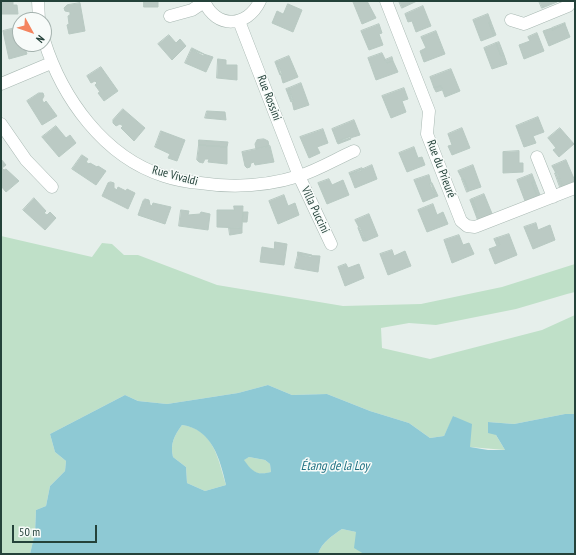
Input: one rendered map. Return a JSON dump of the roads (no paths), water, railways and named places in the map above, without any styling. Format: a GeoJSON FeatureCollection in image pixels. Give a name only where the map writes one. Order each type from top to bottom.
{"type":"FeatureCollection","features":[{"type":"Feature","properties":{"kind":"street"},"geometry":{"type":"LineString","coordinates":[[38,1],[38,12]]}},
{"type":"Feature","properties":{"kind":"street"},"geometry":{"type":"LineString","coordinates":[[170,16],[192,10],[204,1],[208,10],[222,20],[239,20],[248,17],[256,10],[260,1]]}},
{"type":"Feature","properties":{"kind":"street","name":"Rue du Prieuré"},"geometry":{"type":"LineString","coordinates":[[386,1],[429,111],[427,134],[461,221],[467,226],[475,227],[575,188]]}},
{"type":"Feature","properties":{"kind":"street"},"geometry":{"type":"LineString","coordinates":[[511,20],[524,24],[568,6],[572,1]]}},
{"type":"Feature","properties":{"kind":"street","name":"Rue Rossini"},"geometry":{"type":"LineString","coordinates":[[239,20],[299,176]]}},
{"type":"Feature","properties":{"kind":"street","name":"Rue Vivaldi"},"geometry":{"type":"LineString","coordinates":[[48,52],[51,63],[64,88],[86,120],[110,145],[125,157],[144,168],[164,176],[224,187],[246,186],[299,176],[354,151]]}},
{"type":"Feature","properties":{"kind":"street"},"geometry":{"type":"LineString","coordinates":[[1,84],[51,63]]}},
{"type":"Feature","properties":{"kind":"street"},"geometry":{"type":"LineString","coordinates":[[1,124],[26,160],[52,187]]}},
{"type":"Feature","properties":{"kind":"street"},"geometry":{"type":"LineString","coordinates":[[537,157],[552,197]]}},
{"type":"Feature","properties":{"kind":"street","name":"Villa Puccini"},"geometry":{"type":"LineString","coordinates":[[299,176],[331,244]]}},
{"type":"Feature","properties":{"kind":"water","name":"Étang de la Loy"},"geometry":{"type":"Polygon","coordinates":[[[268,385],[292,395],[327,394],[370,411],[409,423],[430,438],[444,436],[453,416],[472,424],[470,447],[488,450],[505,450],[496,435],[488,433],[488,422],[514,424],[565,414],[575,414],[575,554],[364,554],[354,548],[356,532],[342,529],[325,543],[318,554],[30,554],[35,533],[36,510],[46,506],[50,486],[65,471],[66,461],[55,452],[50,434],[125,395],[138,401],[167,404],[238,393],[268,385]],[[182,425],[173,440],[172,452],[173,457],[186,467],[187,483],[205,491],[226,485],[221,465],[208,439],[201,432],[182,425]],[[249,457],[244,460],[252,470],[258,473],[271,472],[270,464],[265,460],[249,457]]]}}]}
